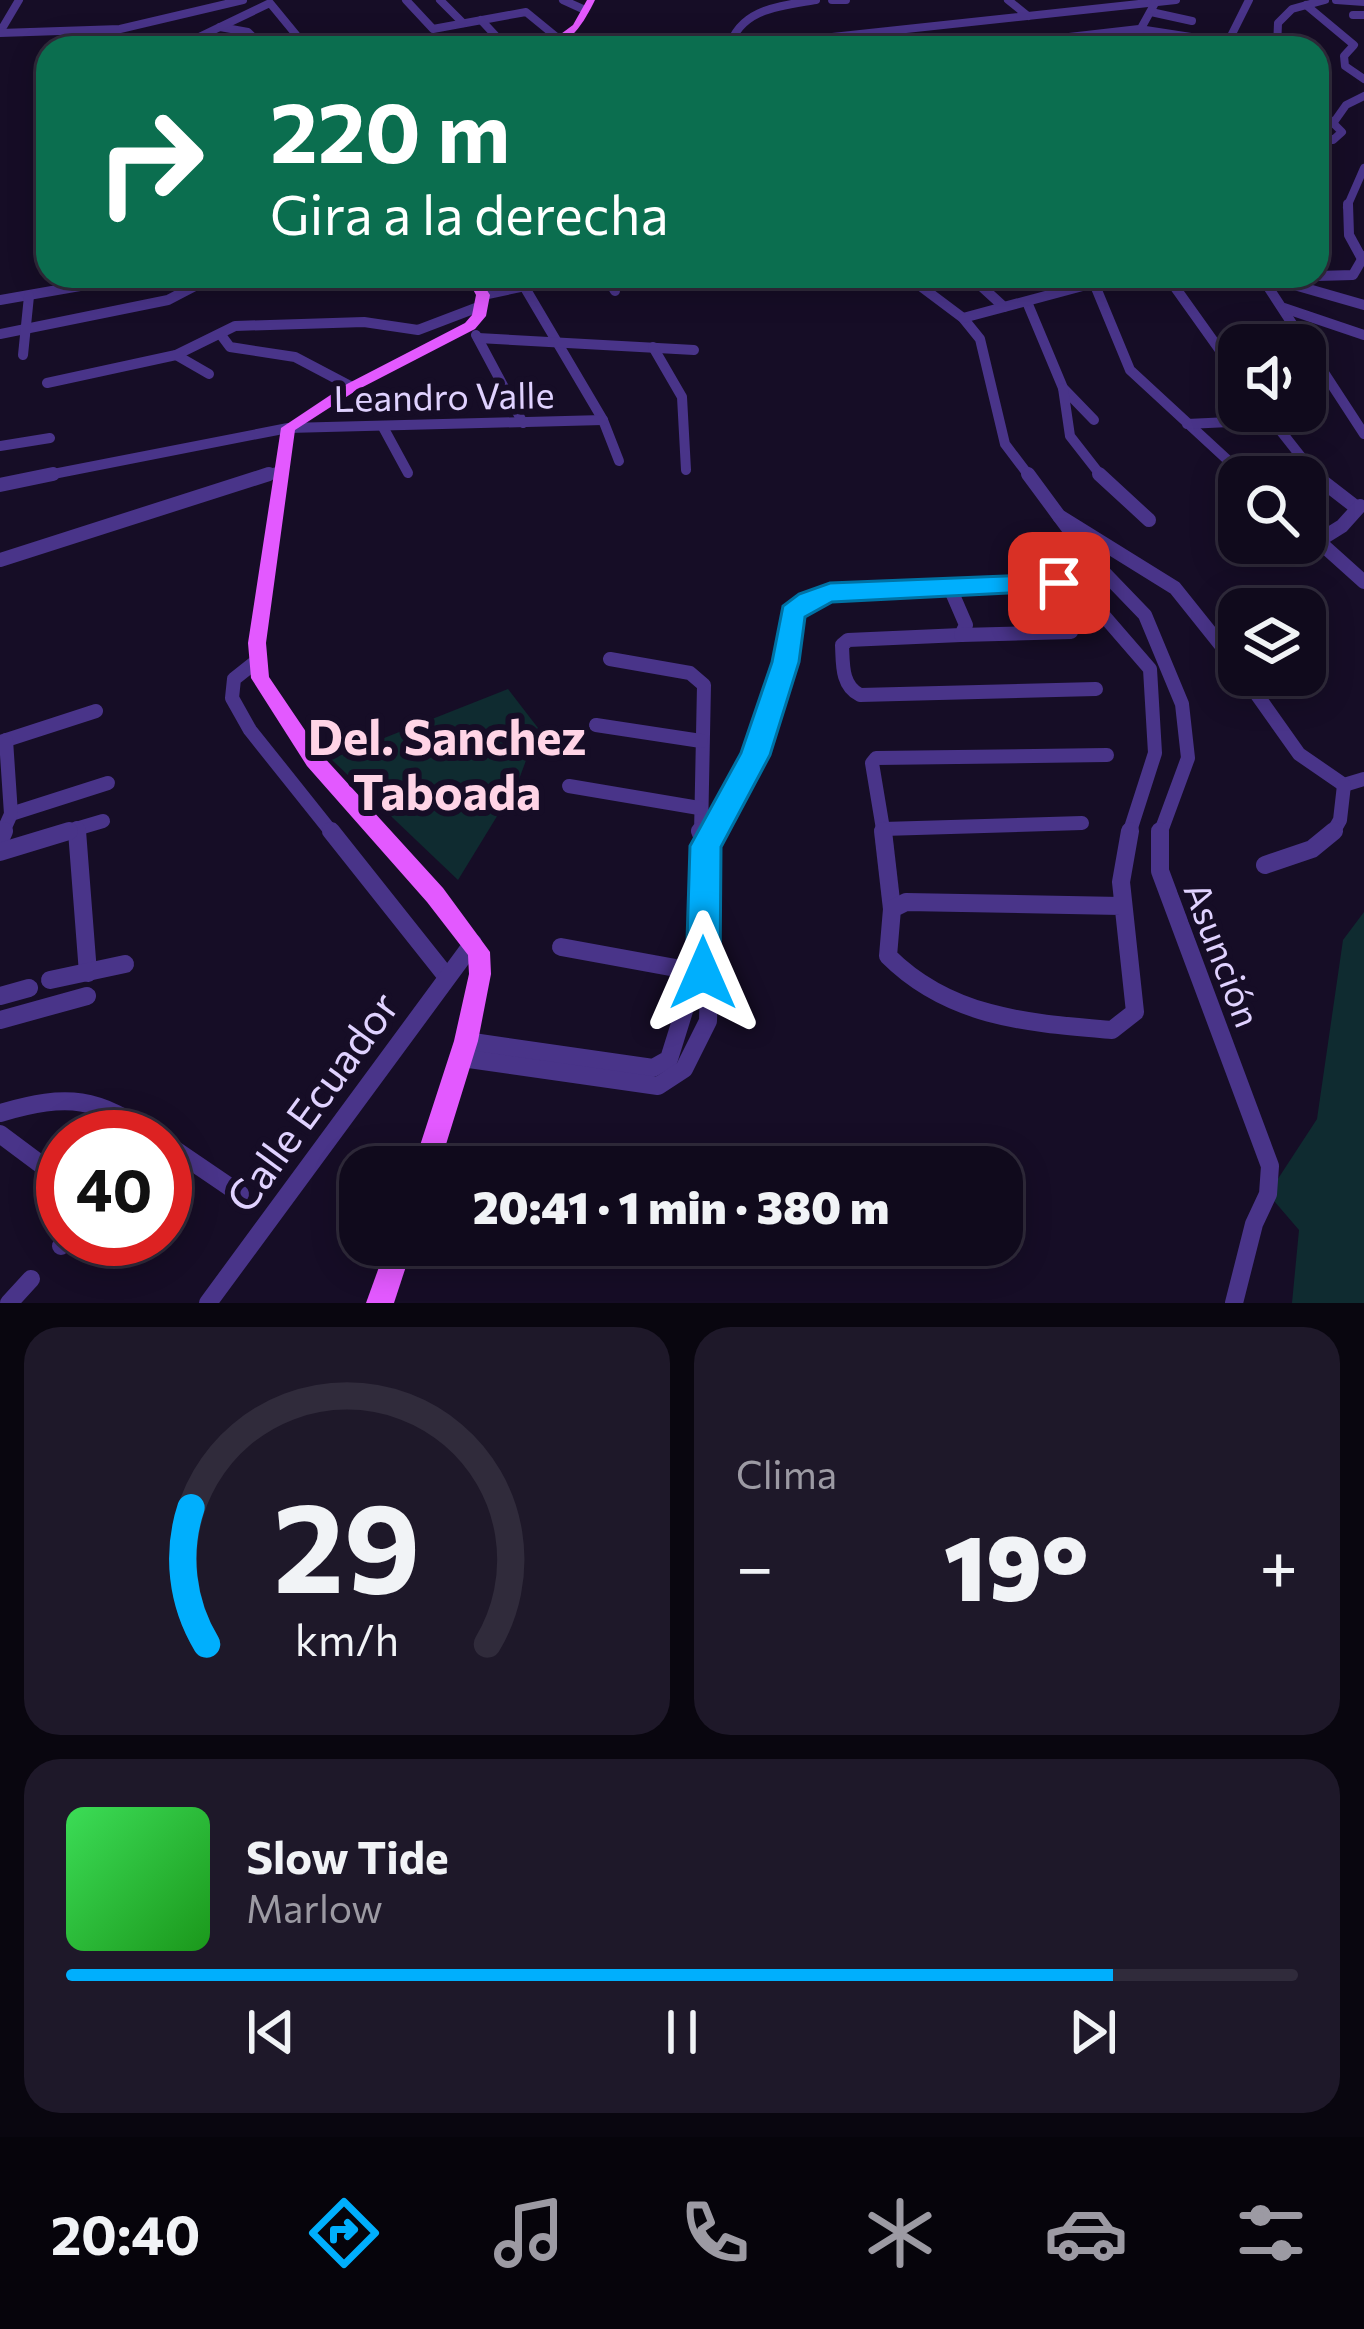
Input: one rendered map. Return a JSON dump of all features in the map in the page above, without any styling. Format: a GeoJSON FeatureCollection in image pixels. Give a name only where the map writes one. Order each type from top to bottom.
{"type":"FeatureCollection","features":[{"type":"Feature","properties":{"kind":"main road"},"geometry":{"type":"LineString","coordinates":[[571,36],[588,5]]}},
{"type":"Feature","properties":{"kind":"main road"},"geometry":{"type":"LineString","coordinates":[[433,1146],[464,1049],[481,964],[473,943],[314,760],[260,678],[258,659],[288,428],[352,387],[474,332],[482,300],[477,288]]}},
{"type":"Feature","properties":{"kind":"main road"},"geometry":{"type":"LineString","coordinates":[[380,1303],[393,1266]]}},
{"type":"Feature","properties":{"kind":"street"},"geometry":{"type":"LineString","coordinates":[[0,33],[19,0]]}},
{"type":"Feature","properties":{"kind":"street"},"geometry":{"type":"LineString","coordinates":[[0,33],[120,29],[243,0]]}},
{"type":"Feature","properties":{"kind":"street"},"geometry":{"type":"LineString","coordinates":[[245,12],[254,0]]}},
{"type":"Feature","properties":{"kind":"street"},"geometry":{"type":"LineString","coordinates":[[406,0],[433,28],[526,12],[554,36]]}},
{"type":"Feature","properties":{"kind":"street"},"geometry":{"type":"LineString","coordinates":[[440,0],[463,23]]}},
{"type":"Feature","properties":{"kind":"street"},"geometry":{"type":"LineString","coordinates":[[563,0],[588,5]]}},
{"type":"Feature","properties":{"kind":"street"},"geometry":{"type":"LineString","coordinates":[[730,36],[741,19],[816,0]]}},
{"type":"Feature","properties":{"kind":"street"},"geometry":{"type":"LineString","coordinates":[[832,0],[846,0]]}},
{"type":"Feature","properties":{"kind":"street"},"geometry":{"type":"LineString","coordinates":[[1008,0],[1028,16]]}},
{"type":"Feature","properties":{"kind":"street"},"geometry":{"type":"LineString","coordinates":[[1057,0],[1071,11]]}},
{"type":"Feature","properties":{"kind":"street"},"geometry":{"type":"LineString","coordinates":[[1138,36],[1153,7],[1176,0]]}},
{"type":"Feature","properties":{"kind":"street"},"geometry":{"type":"LineString","coordinates":[[1232,36],[1249,0]]}},
{"type":"Feature","properties":{"kind":"street"},"geometry":{"type":"LineString","coordinates":[[1277,36],[1278,23],[1289,11],[1325,0]]}},
{"type":"Feature","properties":{"kind":"street"},"geometry":{"type":"LineString","coordinates":[[1336,0],[1364,2]]}},
{"type":"Feature","properties":{"kind":"street"},"geometry":{"type":"LineString","coordinates":[[840,36],[1128,3],[1192,21]]}},
{"type":"Feature","properties":{"kind":"street"},"geometry":{"type":"LineString","coordinates":[[201,36],[245,12],[272,4],[297,36]]}},
{"type":"Feature","properties":{"kind":"street"},"geometry":{"type":"LineString","coordinates":[[1306,5],[1354,45],[1344,56],[1345,66],[1364,79]]}},
{"type":"Feature","properties":{"kind":"street"},"geometry":{"type":"LineString","coordinates":[[1353,14],[1364,15]]}},
{"type":"Feature","properties":{"kind":"street"},"geometry":{"type":"LineString","coordinates":[[481,20],[496,36]]}},
{"type":"Feature","properties":{"kind":"street"},"geometry":{"type":"LineString","coordinates":[[952,24],[964,36]]}},
{"type":"Feature","properties":{"kind":"street"},"geometry":{"type":"LineString","coordinates":[[220,27],[252,36]]}},
{"type":"Feature","properties":{"kind":"street"},"geometry":{"type":"LineString","coordinates":[[1079,36],[1139,29],[1184,36]]}},
{"type":"Feature","properties":{"kind":"street"},"geometry":{"type":"LineString","coordinates":[[1334,122],[1346,105],[1364,96]]}},
{"type":"Feature","properties":{"kind":"street"},"geometry":{"type":"LineString","coordinates":[[1329,118],[1341,135],[1329,136]]}},
{"type":"Feature","properties":{"kind":"street"},"geometry":{"type":"LineString","coordinates":[[1329,274],[1358,273],[1363,256],[1344,225],[1364,168]]}},
{"type":"Feature","properties":{"kind":"street"},"geometry":{"type":"LineString","coordinates":[[0,300],[72,288]]}},
{"type":"Feature","properties":{"kind":"street"},"geometry":{"type":"LineString","coordinates":[[0,334],[168,300],[191,288]]}},
{"type":"Feature","properties":{"kind":"street"},"geometry":{"type":"LineString","coordinates":[[47,383],[176,355],[235,326],[364,322],[418,329],[507,288]]}},
{"type":"Feature","properties":{"kind":"street"},"geometry":{"type":"LineString","coordinates":[[525,288],[603,420],[619,460]]}},
{"type":"Feature","properties":{"kind":"street"},"geometry":{"type":"LineString","coordinates":[[923,288],[963,318],[1076,288]]}},
{"type":"Feature","properties":{"kind":"street"},"geometry":{"type":"LineString","coordinates":[[983,288],[1004,307]]}},
{"type":"Feature","properties":{"kind":"street"},"geometry":{"type":"LineString","coordinates":[[1096,288],[1130,370],[1222,456]]}},
{"type":"Feature","properties":{"kind":"street"},"geometry":{"type":"LineString","coordinates":[[1176,288],[1218,348]]}},
{"type":"Feature","properties":{"kind":"street"},"geometry":{"type":"LineString","coordinates":[[1270,288],[1364,434]]}},
{"type":"Feature","properties":{"kind":"street"},"geometry":{"type":"LineString","coordinates":[[1304,288],[1364,305]]}},
{"type":"Feature","properties":{"kind":"street"},"geometry":{"type":"LineString","coordinates":[[22,355],[29,296]]}},
{"type":"Feature","properties":{"kind":"street"},"geometry":{"type":"LineString","coordinates":[[1027,302],[1063,388],[1070,436],[1092,468],[1149,520]]}},
{"type":"Feature","properties":{"kind":"street"},"geometry":{"type":"LineString","coordinates":[[1283,308],[1364,335]]}},
{"type":"Feature","properties":{"kind":"street","name":"Asunción"},"geometry":{"type":"LineString","coordinates":[[963,318],[980,339],[1005,444],[1091,560],[1145,615],[1182,704],[1188,758],[1179,792],[1160,828],[1160,871],[1270,1166],[1268,1194],[1254,1224],[1234,1303]]}},
{"type":"Feature","properties":{"kind":"street"},"geometry":{"type":"LineString","coordinates":[[474,332],[694,350]]}},
{"type":"Feature","properties":{"kind":"street"},"geometry":{"type":"LineString","coordinates":[[474,332],[524,423]]}},
{"type":"Feature","properties":{"kind":"street"},"geometry":{"type":"LineString","coordinates":[[221,334],[230,346],[293,353],[317,362],[352,387]]}},
{"type":"Feature","properties":{"kind":"street"},"geometry":{"type":"LineString","coordinates":[[653,347],[682,397],[686,470]]}},
{"type":"Feature","properties":{"kind":"street"},"geometry":{"type":"LineString","coordinates":[[176,355],[209,374]]}},
{"type":"Feature","properties":{"kind":"street"},"geometry":{"type":"LineString","coordinates":[[1063,388],[1094,420]]}},
{"type":"Feature","properties":{"kind":"street","name":"Leandro Valle"},"geometry":{"type":"LineString","coordinates":[[0,485],[288,428],[603,420]]}},
{"type":"Feature","properties":{"kind":"street"},"geometry":{"type":"LineString","coordinates":[[1186,424],[1218,421]]}},
{"type":"Feature","properties":{"kind":"street"},"geometry":{"type":"LineString","coordinates":[[383,427],[408,473]]}},
{"type":"Feature","properties":{"kind":"street"},"geometry":{"type":"LineString","coordinates":[[1280,432],[1312,474],[1361,505],[1326,536]]}},
{"type":"Feature","properties":{"kind":"street"},"geometry":{"type":"LineString","coordinates":[[0,446],[50,438]]}},
{"type":"Feature","properties":{"kind":"street"},"geometry":{"type":"LineString","coordinates":[[0,560],[280,471]]}},
{"type":"Feature","properties":{"kind":"street"},"geometry":{"type":"LineString","coordinates":[[1059,516],[1174,589],[1218,643]]}},
{"type":"Feature","properties":{"kind":"street"},"geometry":{"type":"LineString","coordinates":[[1326,548],[1364,582]]}},
{"type":"Feature","properties":{"kind":"street"},"geometry":{"type":"LineString","coordinates":[[464,1049],[656,1077],[669,1059],[693,982],[703,973],[706,846],[755,755],[786,662],[793,613],[808,600],[830,592],[1059,583],[1098,609],[1150,669],[1155,753],[1124,849],[1121,906],[1135,1012],[1112,1030],[995,1020],[907,980],[887,956],[892,909],[872,763],[876,758],[1107,754]]}},
{"type":"Feature","properties":{"kind":"street"},"geometry":{"type":"LineString","coordinates":[[950,588],[966,625],[961,635]]}},
{"type":"Feature","properties":{"kind":"street"},"geometry":{"type":"LineString","coordinates":[[1072,632],[848,640],[842,645],[843,672],[852,691],[860,695],[1096,688]]}},
{"type":"Feature","properties":{"kind":"street"},"geometry":{"type":"LineString","coordinates":[[258,659],[234,679],[232,698],[250,730],[447,977]]}},
{"type":"Feature","properties":{"kind":"street"},"geometry":{"type":"LineString","coordinates":[[610,659],[690,673],[704,685],[700,839],[706,846]]}},
{"type":"Feature","properties":{"kind":"street"},"geometry":{"type":"LineString","coordinates":[[1256,696],[1320,774],[1344,784],[1364,779]]}},
{"type":"Feature","properties":{"kind":"street"},"geometry":{"type":"LineString","coordinates":[[0,840],[10,814],[3,741],[97,711]]}},
{"type":"Feature","properties":{"kind":"street"},"geometry":{"type":"LineString","coordinates":[[596,725],[701,740]]}},
{"type":"Feature","properties":{"kind":"street"},"geometry":{"type":"LineString","coordinates":[[10,814],[108,783]]}},
{"type":"Feature","properties":{"kind":"street"},"geometry":{"type":"LineString","coordinates":[[1265,865],[1308,852],[1330,839],[1343,814],[1344,784]]}},
{"type":"Feature","properties":{"kind":"street"},"geometry":{"type":"LineString","coordinates":[[568,787],[700,799]]}},
{"type":"Feature","properties":{"kind":"street"},"geometry":{"type":"LineString","coordinates":[[0,852],[104,821]]}},
{"type":"Feature","properties":{"kind":"street"},"geometry":{"type":"LineString","coordinates":[[883,829],[1082,824]]}},
{"type":"Feature","properties":{"kind":"street"},"geometry":{"type":"LineString","coordinates":[[77,828],[88,973]]}},
{"type":"Feature","properties":{"kind":"street"},"geometry":{"type":"LineString","coordinates":[[892,909],[906,902],[1121,906]]}},
{"type":"Feature","properties":{"kind":"street","name":"Calle Ecuador"},"geometry":{"type":"LineString","coordinates":[[208,1303],[473,943]]}},
{"type":"Feature","properties":{"kind":"street"},"geometry":{"type":"LineString","coordinates":[[561,947],[703,973]]}},
{"type":"Feature","properties":{"kind":"street"},"geometry":{"type":"LineString","coordinates":[[50,980],[125,964]]}},
{"type":"Feature","properties":{"kind":"street"},"geometry":{"type":"LineString","coordinates":[[0,996],[29,988]]}},
{"type":"Feature","properties":{"kind":"street"},"geometry":{"type":"LineString","coordinates":[[0,1020],[87,997]]}},
{"type":"Feature","properties":{"kind":"street"},"geometry":{"type":"LineString","coordinates":[[0,1113],[57,1096],[117,1110]]}},
{"type":"Feature","properties":{"kind":"street"},"geometry":{"type":"LineString","coordinates":[[0,1134],[36,1160]]}},
{"type":"Feature","properties":{"kind":"street"},"geometry":{"type":"LineString","coordinates":[[192,1162],[240,1195]]}},
{"type":"Feature","properties":{"kind":"street"},"geometry":{"type":"LineString","coordinates":[[9,1303],[31,1279]]}},
{"type":"Feature","properties":{"kind":"green space"},"geometry":{"type":"Polygon","coordinates":[[[508,689],[538,728],[518,782],[458,880],[331,759],[508,689]]]}},
{"type":"Feature","properties":{"kind":"green space"},"geometry":{"type":"Polygon","coordinates":[[[1364,912],[1364,1303],[1292,1303],[1299,1230],[1268,1194],[1317,1119],[1343,940],[1364,912]]]}},
{"type":"Feature","properties":{"kind":"district","name":"Del. Sanchez Taboada"},"geometry":{"type":"Point","coordinates":[447,762]}},
{"type":"Feature","properties":{"kind":"route"},"geometry":{"type":"LineString","coordinates":[[703,973],[706,846],[755,755],[786,662],[793,613],[808,600],[830,592],[1059,583]]}}]}
